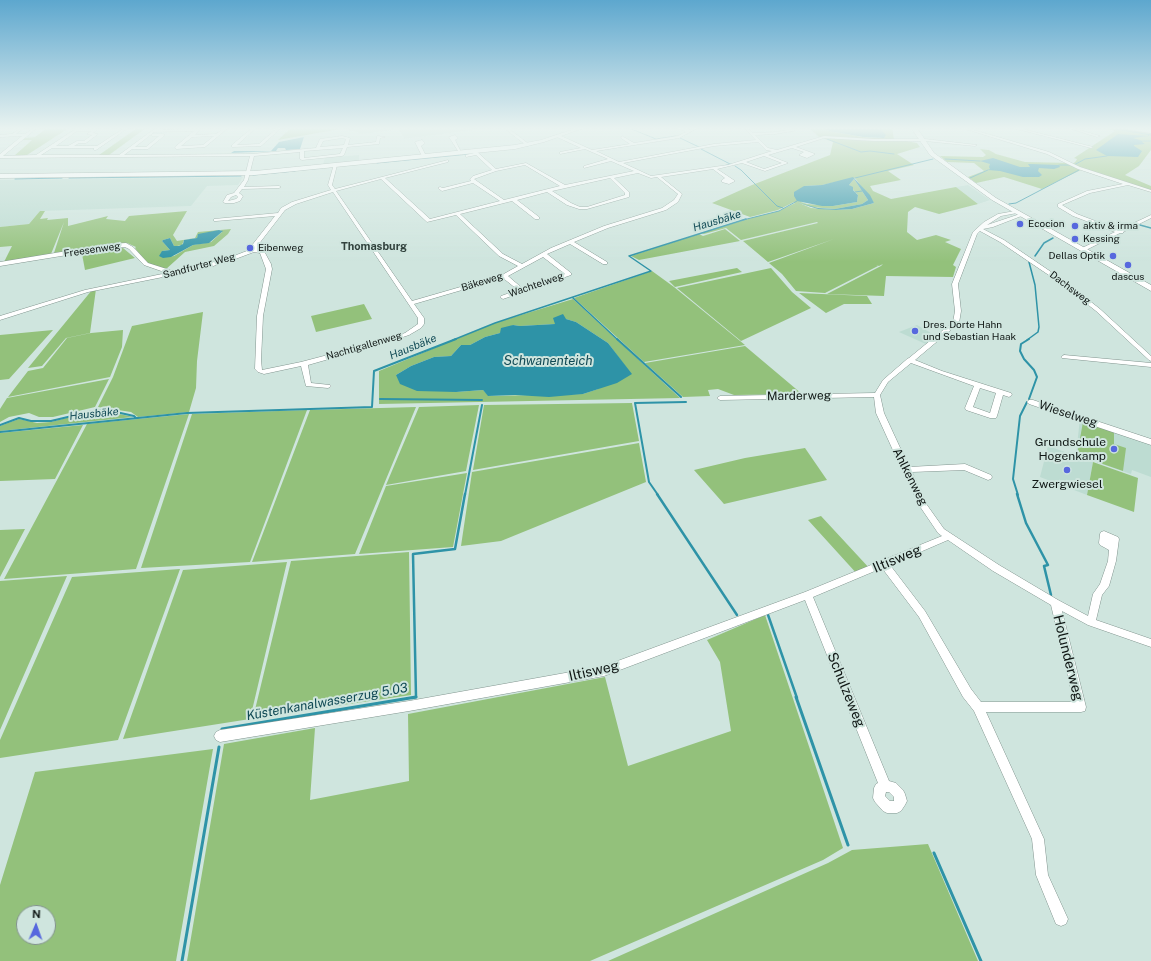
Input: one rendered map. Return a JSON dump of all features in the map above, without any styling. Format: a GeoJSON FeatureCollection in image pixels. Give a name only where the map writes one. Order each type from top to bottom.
{"type":"FeatureCollection","features":[{"type":"Feature","properties":{"kind":"main road"},"geometry":{"type":"LineString","coordinates":[[0,176],[248,173]]}},
{"type":"Feature","properties":{"kind":"main road"},"geometry":{"type":"LineString","coordinates":[[956,173],[1018,214],[1150,286]]}},
{"type":"Feature","properties":{"kind":"street"},"geometry":{"type":"LineString","coordinates":[[236,194],[246,180],[248,173]]}},
{"type":"Feature","properties":{"kind":"street"},"geometry":{"type":"LineString","coordinates":[[333,173],[330,185],[411,303]]}},
{"type":"Feature","properties":{"kind":"street"},"geometry":{"type":"LineString","coordinates":[[254,250],[255,244],[283,210],[294,203],[402,173]]}},
{"type":"Feature","properties":{"kind":"street"},"geometry":{"type":"LineString","coordinates":[[440,188],[442,190],[473,181],[475,177],[487,173]]}},
{"type":"Feature","properties":{"kind":"street"},"geometry":{"type":"LineString","coordinates":[[541,173],[564,186]]}},
{"type":"Feature","properties":{"kind":"street"},"geometry":{"type":"LineString","coordinates":[[382,178],[429,222],[564,186],[632,173]]}},
{"type":"Feature","properties":{"kind":"street"},"geometry":{"type":"LineString","coordinates":[[638,173],[649,177],[659,177],[688,173]]}},
{"type":"Feature","properties":{"kind":"street"},"geometry":{"type":"LineString","coordinates":[[721,173],[728,178]]}},
{"type":"Feature","properties":{"kind":"street"},"geometry":{"type":"LineString","coordinates":[[1094,173],[1151,191]]}},
{"type":"Feature","properties":{"kind":"street"},"geometry":{"type":"LineString","coordinates":[[548,190],[569,204],[579,208],[586,208],[627,196],[627,193],[611,177]]}},
{"type":"Feature","properties":{"kind":"street","name":"Bäkeweg"},"geometry":{"type":"LineString","coordinates":[[411,303],[504,276],[543,254],[606,227],[664,209],[676,201],[679,193],[659,177]]}},
{"type":"Feature","properties":{"kind":"street"},"geometry":{"type":"LineString","coordinates":[[473,181],[504,202]]}},
{"type":"Feature","properties":{"kind":"street"},"geometry":{"type":"LineString","coordinates":[[1121,232],[1075,215],[1060,206],[1060,204],[1090,192],[1128,184]]}},
{"type":"Feature","properties":{"kind":"street"},"geometry":{"type":"LineString","coordinates":[[240,188],[279,187]]}},
{"type":"Feature","properties":{"kind":"street"},"geometry":{"type":"LineString","coordinates":[[513,199],[537,218]]}},
{"type":"Feature","properties":{"kind":"street"},"geometry":{"type":"LineString","coordinates":[[216,220],[280,214]]}},
{"type":"Feature","properties":{"kind":"street"},"geometry":{"type":"LineString","coordinates":[[457,214],[500,255],[521,266]]}},
{"type":"Feature","properties":{"kind":"street"},"geometry":{"type":"LineString","coordinates":[[877,395],[885,382],[909,360],[956,323],[958,311],[955,290],[957,277],[966,259],[975,233],[982,228],[984,224],[1000,216],[1018,214]]}},
{"type":"Feature","properties":{"kind":"street"},"geometry":{"type":"LineString","coordinates":[[1084,249],[1151,216]]}},
{"type":"Feature","properties":{"kind":"street","name":"Dachsweg"},"geometry":{"type":"LineString","coordinates":[[982,228],[1061,281],[1098,310],[1151,359]]}},
{"type":"Feature","properties":{"kind":"street"},"geometry":{"type":"LineString","coordinates":[[571,242],[604,263]]}},
{"type":"Feature","properties":{"kind":"street","name":"Freesenweg"},"geometry":{"type":"LineString","coordinates":[[0,264],[110,246],[126,246],[131,248],[146,264],[165,272],[176,272]]}},
{"type":"Feature","properties":{"kind":"street","name":"Nachtigallenweg"},"geometry":{"type":"LineString","coordinates":[[254,250],[262,252],[269,269],[261,310],[258,369],[264,372],[383,342],[414,330],[422,322],[411,303]]}},
{"type":"Feature","properties":{"kind":"street","name":"Sandfurter Weg"},"geometry":{"type":"LineString","coordinates":[[0,318],[87,291],[228,260],[254,250]]}},
{"type":"Feature","properties":{"kind":"street","name":"Wachtelweg"},"geometry":{"type":"LineString","coordinates":[[503,297],[569,274],[543,254]]}},
{"type":"Feature","properties":{"kind":"street"},"geometry":{"type":"LineString","coordinates":[[504,276],[521,290]]}},
{"type":"Feature","properties":{"kind":"street"},"geometry":{"type":"LineString","coordinates":[[1064,357],[1151,365]]}},
{"type":"Feature","properties":{"kind":"street"},"geometry":{"type":"LineString","coordinates":[[909,360],[923,367],[1010,394]]}},
{"type":"Feature","properties":{"kind":"street"},"geometry":{"type":"LineString","coordinates":[[304,363],[308,384],[328,386]]}},
{"type":"Feature","properties":{"kind":"street"},"geometry":{"type":"LineString","coordinates":[[978,385],[969,408],[992,416],[1000,392]]}},
{"type":"Feature","properties":{"kind":"street","name":"Marderweg"},"geometry":{"type":"LineString","coordinates":[[720,398],[877,395]]}},
{"type":"Feature","properties":{"kind":"street","name":"Ahlkenweg"},"geometry":{"type":"LineString","coordinates":[[877,395],[877,403],[882,419],[906,470],[936,525],[948,537],[1024,586],[1055,603],[1092,622],[1151,643]]}},
{"type":"Feature","properties":{"kind":"street","name":"Wieselweg"},"geometry":{"type":"LineString","coordinates":[[1031,402],[1151,442]]}},
{"type":"Feature","properties":{"kind":"street"},"geometry":{"type":"LineString","coordinates":[[906,470],[965,467],[988,476]]}},
{"type":"Feature","properties":{"kind":"street","name":"Iltisweg"},"geometry":{"type":"LineString","coordinates":[[220,736],[604,671],[808,594],[948,537]]}},
{"type":"Feature","properties":{"kind":"street"},"geometry":{"type":"LineString","coordinates":[[1092,622],[1098,594],[1104,586],[1112,561],[1114,548]]}},
{"type":"Feature","properties":{"kind":"street"},"geometry":{"type":"LineString","coordinates":[[884,564],[922,614],[967,693],[978,707],[1038,839],[1042,875],[1061,919]]}},
{"type":"Feature","properties":{"kind":"street","name":"Schulzeweg"},"geometry":{"type":"LineString","coordinates":[[808,594],[885,786]]}},
{"type":"Feature","properties":{"kind":"street","name":"Holunderweg"},"geometry":{"type":"LineString","coordinates":[[978,707],[1081,708],[1055,603]]}},
{"type":"Feature","properties":{"kind":"shaded area"},"geometry":{"type":"Polygon","coordinates":[[[243,177],[238,185],[207,186],[191,206],[40,211],[29,224],[0,227],[0,180],[243,177]]]}},
{"type":"Feature","properties":{"kind":"shaded area"},"geometry":{"type":"Polygon","coordinates":[[[968,185],[990,200],[978,204],[956,187],[968,185]]]}},
{"type":"Feature","properties":{"kind":"shaded area"},"geometry":{"type":"Polygon","coordinates":[[[917,325],[938,337],[928,345],[899,332],[917,325]]]}},
{"type":"Feature","properties":{"kind":"shaded area","name":"Grundschule Hogenkamp"},"geometry":{"type":"Polygon","coordinates":[[[1080,418],[1151,442],[1151,477],[1132,470],[1131,474],[1076,455],[1080,418]]]}},
{"type":"Feature","properties":{"kind":"shaded area","name":"Zwergwiesel"},"geometry":{"type":"Polygon","coordinates":[[[1048,446],[1093,462],[1087,495],[1040,477],[1048,446]]]}},
{"type":"Feature","properties":{"kind":"green space"},"geometry":{"type":"Polygon","coordinates":[[[784,173],[891,173],[901,180],[870,186],[873,191],[891,199],[956,187],[978,204],[939,214],[915,207],[908,212],[907,232],[917,240],[936,235],[951,240],[945,242],[961,249],[953,265],[956,267],[953,277],[886,276],[884,296],[827,294],[883,264],[879,266],[876,265],[878,266],[825,293],[796,291],[782,274],[769,263],[834,239],[768,262],[743,241],[818,223],[817,222],[741,240],[726,228],[704,234],[701,233],[779,211],[795,203],[794,202],[778,210],[750,217],[712,203],[784,173]],[[855,178],[822,185],[804,186],[801,202],[807,204],[833,206],[857,202],[858,195],[849,185],[854,179],[868,200],[862,204],[835,209],[811,207],[797,202],[811,208],[836,210],[852,209],[874,203],[855,178]]]}},
{"type":"Feature","properties":{"kind":"green space"},"geometry":{"type":"Polygon","coordinates":[[[979,173],[1075,173],[1042,189],[1004,177],[976,183],[968,177],[979,173]]]}},
{"type":"Feature","properties":{"kind":"green space"},"geometry":{"type":"Polygon","coordinates":[[[1095,173],[1128,173],[1125,175],[1151,186],[1151,191],[1095,173]]]}},
{"type":"Feature","properties":{"kind":"green space"},"geometry":{"type":"Polygon","coordinates":[[[40,211],[45,211],[40,219],[48,218],[47,220],[68,218],[68,226],[108,216],[106,219],[125,221],[129,216],[187,211],[173,235],[177,241],[195,238],[198,232],[231,229],[228,234],[214,246],[185,252],[165,270],[149,264],[142,258],[135,248],[136,247],[127,243],[54,253],[64,222],[51,254],[4,262],[12,246],[0,247],[0,227],[29,224],[40,211]],[[221,230],[198,235],[197,238],[184,240],[182,245],[177,246],[174,246],[170,238],[163,240],[162,241],[170,250],[162,251],[167,257],[174,256],[193,245],[211,242],[222,232],[221,230]]]}},
{"type":"Feature","properties":{"kind":"green space"},"geometry":{"type":"Polygon","coordinates":[[[725,229],[740,241],[639,260],[631,256],[699,234],[703,236],[725,229]]]}},
{"type":"Feature","properties":{"kind":"green space"},"geometry":{"type":"Polygon","coordinates":[[[123,248],[135,258],[85,270],[82,254],[123,248]]]}},
{"type":"Feature","properties":{"kind":"green space"},"geometry":{"type":"Polygon","coordinates":[[[737,268],[742,272],[675,287],[669,281],[737,268]]]}},
{"type":"Feature","properties":{"kind":"green space"},"geometry":{"type":"Polygon","coordinates":[[[771,268],[792,292],[811,308],[741,341],[677,288],[771,268]]]}},
{"type":"Feature","properties":{"kind":"green space"},"geometry":{"type":"Polygon","coordinates":[[[652,271],[745,345],[644,362],[574,298],[652,271]]]}},
{"type":"Feature","properties":{"kind":"green space"},"geometry":{"type":"Polygon","coordinates":[[[96,289],[90,333],[66,338],[42,366],[28,368],[92,290],[96,289]]]}},
{"type":"Feature","properties":{"kind":"green space"},"geometry":{"type":"Polygon","coordinates":[[[799,293],[867,296],[872,304],[844,304],[826,313],[799,293]]]}},
{"type":"Feature","properties":{"kind":"green space"},"geometry":{"type":"Polygon","coordinates":[[[573,299],[680,398],[379,404],[379,371],[495,323],[573,299]],[[566,319],[555,324],[513,325],[500,333],[485,337],[470,345],[461,345],[451,356],[434,357],[411,366],[396,375],[456,392],[483,390],[489,396],[583,394],[598,389],[628,370],[608,343],[576,322],[566,319]]]}},
{"type":"Feature","properties":{"kind":"green space"},"geometry":{"type":"Polygon","coordinates":[[[364,304],[372,319],[316,332],[311,316],[364,304]]]}},
{"type":"Feature","properties":{"kind":"green space"},"geometry":{"type":"Polygon","coordinates":[[[203,312],[197,361],[196,388],[189,412],[138,417],[131,412],[98,407],[113,377],[132,326],[203,312]]]}},
{"type":"Feature","properties":{"kind":"green space"},"geometry":{"type":"Polygon","coordinates":[[[53,330],[9,379],[0,380],[0,335],[53,330]]]}},
{"type":"Feature","properties":{"kind":"green space"},"geometry":{"type":"Polygon","coordinates":[[[123,330],[122,347],[110,377],[8,397],[28,371],[43,368],[67,338],[91,333],[123,330]]]}},
{"type":"Feature","properties":{"kind":"green space"},"geometry":{"type":"Polygon","coordinates":[[[745,346],[802,394],[734,395],[718,389],[708,390],[710,396],[683,397],[645,363],[745,346]]]}},
{"type":"Feature","properties":{"kind":"green space"},"geometry":{"type":"Polygon","coordinates":[[[109,379],[95,407],[53,417],[39,417],[29,413],[9,417],[0,422],[0,409],[7,398],[109,379]]]}},
{"type":"Feature","properties":{"kind":"green space"},"geometry":{"type":"Polygon","coordinates":[[[632,403],[639,441],[473,470],[484,405],[632,403]]]}},
{"type":"Feature","properties":{"kind":"green space"},"geometry":{"type":"Polygon","coordinates":[[[479,405],[466,471],[386,485],[419,407],[479,405]]]}},
{"type":"Feature","properties":{"kind":"green space"},"geometry":{"type":"Polygon","coordinates":[[[416,407],[355,554],[252,562],[310,410],[416,407]]]}},
{"type":"Feature","properties":{"kind":"green space"},"geometry":{"type":"Polygon","coordinates":[[[307,410],[250,562],[141,568],[192,414],[307,410]]]}},
{"type":"Feature","properties":{"kind":"green space"},"geometry":{"type":"Polygon","coordinates":[[[106,411],[133,417],[0,431],[0,426],[19,419],[37,423],[51,422],[86,413],[106,411]]]}},
{"type":"Feature","properties":{"kind":"green space"},"geometry":{"type":"Polygon","coordinates":[[[189,414],[136,569],[4,579],[87,424],[189,414]]]}},
{"type":"Feature","properties":{"kind":"green space"},"geometry":{"type":"Polygon","coordinates":[[[1083,422],[1114,432],[1114,444],[1126,448],[1123,471],[1077,455],[1083,422]]]}},
{"type":"Feature","properties":{"kind":"green space"},"geometry":{"type":"Polygon","coordinates":[[[83,425],[55,479],[0,481],[0,433],[83,425]]]}},
{"type":"Feature","properties":{"kind":"green space"},"geometry":{"type":"Polygon","coordinates":[[[639,443],[646,482],[501,541],[461,546],[472,472],[639,443]]]}},
{"type":"Feature","properties":{"kind":"green space"},"geometry":{"type":"Polygon","coordinates":[[[805,448],[827,480],[724,504],[694,470],[745,458],[805,448]]]}},
{"type":"Feature","properties":{"kind":"green space"},"geometry":{"type":"Polygon","coordinates":[[[1093,462],[1138,478],[1134,512],[1087,495],[1093,462]]]}},
{"type":"Feature","properties":{"kind":"green space"},"geometry":{"type":"Polygon","coordinates":[[[467,473],[453,547],[359,554],[386,486],[467,473]]]}},
{"type":"Feature","properties":{"kind":"green space"},"geometry":{"type":"Polygon","coordinates":[[[821,516],[871,570],[858,575],[808,520],[821,516]]]}},
{"type":"Feature","properties":{"kind":"green space"},"geometry":{"type":"Polygon","coordinates":[[[25,529],[0,577],[0,530],[25,529]]]}},
{"type":"Feature","properties":{"kind":"green space"},"geometry":{"type":"Polygon","coordinates":[[[409,552],[411,695],[253,718],[291,561],[409,552]]]}},
{"type":"Feature","properties":{"kind":"green space"},"geometry":{"type":"Polygon","coordinates":[[[287,562],[250,719],[123,739],[183,570],[287,562]]]}},
{"type":"Feature","properties":{"kind":"green space"},"geometry":{"type":"Polygon","coordinates":[[[180,569],[118,740],[0,758],[0,740],[72,577],[180,569]]]}},
{"type":"Feature","properties":{"kind":"green space"},"geometry":{"type":"Polygon","coordinates":[[[67,576],[0,730],[0,581],[67,576]]]}},
{"type":"Feature","properties":{"kind":"green space"},"geometry":{"type":"Polygon","coordinates":[[[765,615],[843,848],[823,860],[590,961],[187,961],[224,744],[315,728],[310,800],[409,781],[408,714],[605,677],[628,766],[731,731],[720,662],[707,640],[765,615]]]}},
{"type":"Feature","properties":{"kind":"green space"},"geometry":{"type":"Polygon","coordinates":[[[213,749],[176,961],[0,961],[0,885],[35,772],[213,749]]]}},
{"type":"Feature","properties":{"kind":"green space"},"geometry":{"type":"Polygon","coordinates":[[[928,844],[978,961],[608,961],[828,863],[852,850],[928,844]]]}},
{"type":"Feature","properties":{"kind":"water"},"geometry":{"type":"Polygon","coordinates":[[[1007,173],[1040,173],[1042,175],[1039,177],[1023,177],[1007,173]]]}},
{"type":"Feature","properties":{"kind":"water"},"geometry":{"type":"Polygon","coordinates":[[[853,177],[870,195],[874,203],[852,209],[836,210],[818,209],[796,202],[818,208],[835,209],[862,204],[868,200],[854,179],[849,185],[853,187],[853,190],[858,195],[857,202],[833,206],[822,206],[797,201],[794,196],[794,192],[804,186],[822,185],[853,177]]]}},
{"type":"Feature","properties":{"kind":"water"},"geometry":{"type":"Polygon","coordinates":[[[219,230],[223,231],[209,243],[193,245],[171,257],[163,258],[159,256],[162,251],[170,250],[162,241],[163,240],[170,238],[174,246],[179,246],[183,244],[184,240],[197,238],[198,234],[219,230]]]}},
{"type":"Feature","properties":{"kind":"water","name":"Schwanenteich"},"geometry":{"type":"Polygon","coordinates":[[[563,314],[566,319],[576,322],[608,343],[632,374],[617,383],[583,394],[549,397],[515,395],[488,396],[483,390],[456,392],[417,391],[400,384],[396,375],[411,366],[434,357],[451,356],[461,345],[470,345],[485,337],[500,333],[501,328],[513,325],[555,324],[553,318],[563,314]]]}},
{"type":"Feature","properties":{"kind":"waterway"},"geometry":{"type":"LineString","coordinates":[[253,175],[276,173]]}},
{"type":"Feature","properties":{"kind":"waterway"},"geometry":{"type":"LineString","coordinates":[[744,173],[777,206],[783,208]]}},
{"type":"Feature","properties":{"kind":"waterway","name":"Hausbäke"},"geometry":{"type":"LineString","coordinates":[[855,178],[876,173]]}},
{"type":"Feature","properties":{"kind":"waterway"},"geometry":{"type":"LineString","coordinates":[[970,178],[982,173]]}},
{"type":"Feature","properties":{"kind":"waterway"},"geometry":{"type":"LineString","coordinates":[[1009,204],[1016,203],[1074,173]]}},
{"type":"Feature","properties":{"kind":"waterway"},"geometry":{"type":"LineString","coordinates":[[69,178],[241,176]]}},
{"type":"Feature","properties":{"kind":"waterway"},"geometry":{"type":"LineString","coordinates":[[15,179],[62,178]]}},
{"type":"Feature","properties":{"kind":"waterway"},"geometry":{"type":"LineString","coordinates":[[855,192],[862,191]]}},
{"type":"Feature","properties":{"kind":"waterway","name":"Hausbäke"},"geometry":{"type":"LineString","coordinates":[[743,220],[779,211],[797,201]]}},
{"type":"Feature","properties":{"kind":"waterway","name":"Hausbäke"},"geometry":{"type":"LineString","coordinates":[[453,340],[495,323],[651,271],[629,256],[746,219]]}},
{"type":"Feature","properties":{"kind":"waterway"},"geometry":{"type":"LineString","coordinates":[[1140,225],[1151,228]]}},
{"type":"Feature","properties":{"kind":"waterway"},"geometry":{"type":"LineString","coordinates":[[1035,256],[1044,243],[1053,238]]}},
{"type":"Feature","properties":{"kind":"waterway"},"geometry":{"type":"LineString","coordinates":[[1027,340],[1038,332],[1039,327],[1035,285],[1029,262]]}},
{"type":"Feature","properties":{"kind":"waterway"},"geometry":{"type":"LineString","coordinates":[[573,298],[618,340]]}},
{"type":"Feature","properties":{"kind":"waterway","name":"Hausbäke"},"geometry":{"type":"LineString","coordinates":[[0,432],[187,413],[372,407],[374,371],[456,339]]}},
{"type":"Feature","properties":{"kind":"waterway"},"geometry":{"type":"LineString","coordinates":[[617,339],[681,397]]}},
{"type":"Feature","properties":{"kind":"waterway"},"geometry":{"type":"LineString","coordinates":[[1029,339],[1021,344],[1020,351],[1024,359],[1034,370],[1037,377],[1029,399]]}},
{"type":"Feature","properties":{"kind":"waterway","name":"Küstenkanalwasserzug 5.03"},"geometry":{"type":"LineString","coordinates":[[380,399],[482,400]]}},
{"type":"Feature","properties":{"kind":"waterway"},"geometry":{"type":"LineString","coordinates":[[658,495],[649,482],[635,403],[686,402]]}},
{"type":"Feature","properties":{"kind":"waterway"},"geometry":{"type":"LineString","coordinates":[[1018,495],[1013,479],[1020,416],[1027,402]]}},
{"type":"Feature","properties":{"kind":"waterway","name":"Küstenkanalwasserzug 5.03"},"geometry":{"type":"LineString","coordinates":[[465,495],[482,405]]}},
{"type":"Feature","properties":{"kind":"waterway"},"geometry":{"type":"LineString","coordinates":[[0,425],[19,418],[31,421],[51,421],[93,411],[107,410],[134,416],[136,418]]}},
{"type":"Feature","properties":{"kind":"waterway","name":"Küstenkanalwasserzug 5.03"},"geometry":{"type":"LineString","coordinates":[[416,697],[413,554],[455,549],[465,494]]}},
{"type":"Feature","properties":{"kind":"waterway"},"geometry":{"type":"LineString","coordinates":[[657,494],[737,615]]}},
{"type":"Feature","properties":{"kind":"waterway"},"geometry":{"type":"LineString","coordinates":[[1017,494],[1026,523],[1048,565],[1044,566],[1051,595]]}},
{"type":"Feature","properties":{"kind":"waterway"},"geometry":{"type":"LineString","coordinates":[[767,612],[797,698]]}},
{"type":"Feature","properties":{"kind":"waterway","name":"Küstenkanalwasserzug 5.03"},"geometry":{"type":"LineString","coordinates":[[222,729],[416,697]]}},
{"type":"Feature","properties":{"kind":"waterway","name":"Küstenkanalwasserzug 5.03"},"geometry":{"type":"LineString","coordinates":[[412,698],[416,697]]}},
{"type":"Feature","properties":{"kind":"waterway"},"geometry":{"type":"LineString","coordinates":[[796,697],[848,845]]}},
{"type":"Feature","properties":{"kind":"waterway","name":"Küstenkanalwasserzug 5.03"},"geometry":{"type":"LineString","coordinates":[[182,961],[219,747]]}},
{"type":"Feature","properties":{"kind":"waterway"},"geometry":{"type":"LineString","coordinates":[[934,853],[981,961]]}},
{"type":"Feature","properties":{"kind":"place","name":"Ecocion"},"geometry":{"type":"Point","coordinates":[1020,224]}},
{"type":"Feature","properties":{"kind":"place","name":"aktiv & irma"},"geometry":{"type":"Point","coordinates":[1075,226]}},
{"type":"Feature","properties":{"kind":"place","name":"Kessing"},"geometry":{"type":"Point","coordinates":[1075,239]}},
{"type":"Feature","properties":{"kind":"place","name":"Eibenweg"},"geometry":{"type":"Point","coordinates":[250,248]}},
{"type":"Feature","properties":{"kind":"place","name":"Dellas Optik"},"geometry":{"type":"Point","coordinates":[1113,256]}},
{"type":"Feature","properties":{"kind":"place","name":"dascus"},"geometry":{"type":"Point","coordinates":[1128,265]}},
{"type":"Feature","properties":{"kind":"place","name":"Dres. Dorte Hahn und Sebastian Haak"},"geometry":{"type":"Point","coordinates":[915,331]}},
{"type":"Feature","properties":{"kind":"place","name":"Grundschule Hogenkamp"},"geometry":{"type":"Point","coordinates":[1114,449]}},
{"type":"Feature","properties":{"kind":"place","name":"Zwergwiesel"},"geometry":{"type":"Point","coordinates":[1067,470]}},
{"type":"Feature","properties":{"kind":"district","name":"Thomasburg"},"geometry":{"type":"Point","coordinates":[374,247]}}]}
